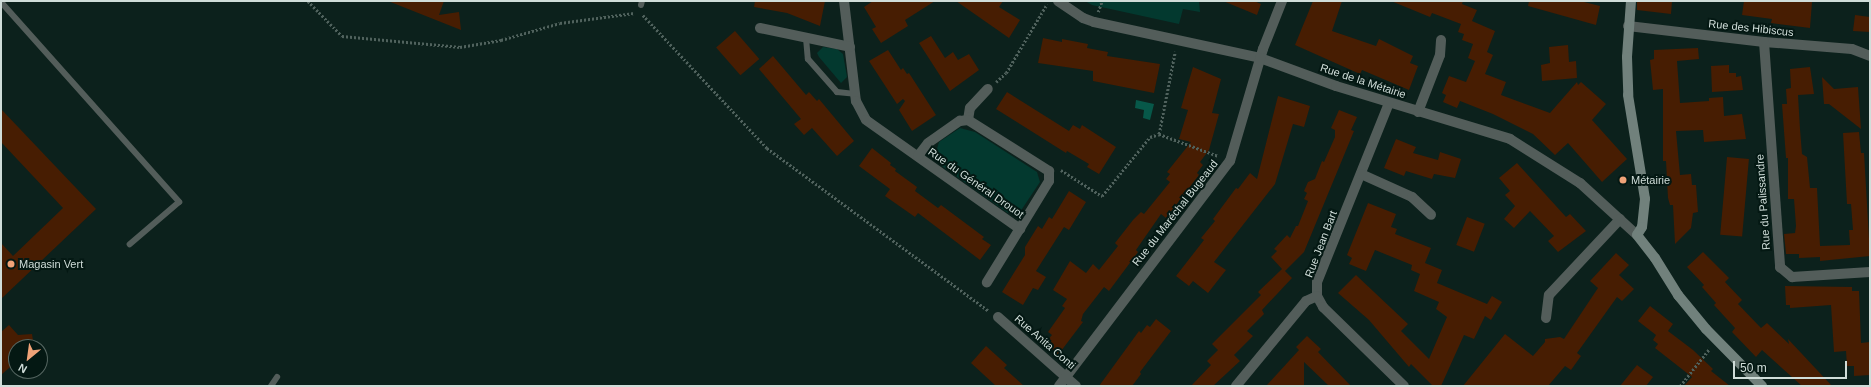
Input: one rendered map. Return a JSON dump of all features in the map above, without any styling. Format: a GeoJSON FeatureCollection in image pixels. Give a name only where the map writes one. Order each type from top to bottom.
{"type":"FeatureCollection","features":[{"type":"Feature","properties":{"kind":"street","name":"Rue du Général Drouot"},"geometry":{"type":"LineString","coordinates":[[844,1],[855,94],[860,111],[866,120],[1020,229]]}},
{"type":"Feature","properties":{"kind":"street","name":"Rue de la Métairie"},"geometry":{"type":"LineString","coordinates":[[1058,1],[1083,18],[1094,22],[1260,58],[1390,104],[1521,144],[1580,184],[1637,235]]}},
{"type":"Feature","properties":{"kind":"street","name":"Rue du Maréchal Bugeaud"},"geometry":{"type":"LineString","coordinates":[[1059,386],[1065,376],[1230,161],[1260,58],[1282,1]]}},
{"type":"Feature","properties":{"kind":"street"},"geometry":{"type":"LineString","coordinates":[[1631,1],[1628,26],[1628,95],[1645,199],[1642,227],[1637,235],[1655,258],[1678,295],[1717,340],[1762,386]]}},
{"type":"Feature","properties":{"kind":"street","name":"Rue des Hibiscus"},"geometry":{"type":"LineString","coordinates":[[1628,26],[1764,42],[1852,49],[1870,56]]}},
{"type":"Feature","properties":{"kind":"street"},"geometry":{"type":"LineString","coordinates":[[760,28],[850,47]]}},
{"type":"Feature","properties":{"kind":"street"},"geometry":{"type":"LineString","coordinates":[[1418,112],[1440,55],[1441,40]]}},
{"type":"Feature","properties":{"kind":"street","name":"Rue du Palissandre"},"geometry":{"type":"LineString","coordinates":[[1764,42],[1780,267],[1792,277],[1870,272]]}},
{"type":"Feature","properties":{"kind":"street"},"geometry":{"type":"LineString","coordinates":[[988,88],[970,108],[968,120],[1049,171]]}},
{"type":"Feature","properties":{"kind":"street","name":"Rue Jean Bart"},"geometry":{"type":"LineString","coordinates":[[1317,296],[1317,282],[1390,104]]}},
{"type":"Feature","properties":{"kind":"street","name":"Rue du Général Drouot"},"geometry":{"type":"LineString","coordinates":[[918,156],[928,143],[960,121],[968,120]]}},
{"type":"Feature","properties":{"kind":"street","name":"Rue du Général Drouot"},"geometry":{"type":"LineString","coordinates":[[987,282],[1049,181],[1049,171]]}},
{"type":"Feature","properties":{"kind":"street"},"geometry":{"type":"LineString","coordinates":[[1361,174],[1412,197],[1431,214]]}},
{"type":"Feature","properties":{"kind":"street"},"geometry":{"type":"LineString","coordinates":[[1546,318],[1549,295],[1620,219]]}},
{"type":"Feature","properties":{"kind":"street"},"geometry":{"type":"LineString","coordinates":[[1236,386],[1306,301],[1317,296],[1323,307],[1404,386]]}},
{"type":"Feature","properties":{"kind":"street","name":"Rue Anita Conti"},"geometry":{"type":"LineString","coordinates":[[998,317],[1076,386]]}},
{"type":"Feature","properties":{"kind":"lane"},"geometry":{"type":"LineString","coordinates":[[1,2],[179,202],[130,244]]}},
{"type":"Feature","properties":{"kind":"lane"},"geometry":{"type":"LineString","coordinates":[[806,38],[808,59],[837,92],[855,94]]}},
{"type":"Feature","properties":{"kind":"lane"},"geometry":{"type":"LineString","coordinates":[[271,386],[277,377]]}},
{"type":"Feature","properties":{"kind":"path"},"geometry":{"type":"LineString","coordinates":[[308,1],[342,36],[460,47],[501,40],[560,23],[641,12],[767,148],[998,317]]}},
{"type":"Feature","properties":{"kind":"path"},"geometry":{"type":"LineString","coordinates":[[988,88],[1006,72],[1049,1]]}},
{"type":"Feature","properties":{"kind":"path"},"geometry":{"type":"LineString","coordinates":[[1159,134],[1178,41]]}},
{"type":"Feature","properties":{"kind":"path"},"geometry":{"type":"LineString","coordinates":[[1049,171],[1060,169],[1102,196],[1150,137],[1159,134],[1230,161]]}},
{"type":"Feature","properties":{"kind":"path"},"geometry":{"type":"LineString","coordinates":[[1680,386],[1717,340]]}},
{"type":"Feature","properties":{"kind":"shaded area"},"geometry":{"type":"Polygon","coordinates":[[[1085,1],[1199,1],[1200,12],[1183,9],[1179,24],[1092,5],[1085,1]]]}},
{"type":"Feature","properties":{"kind":"shaded area"},"geometry":{"type":"Polygon","coordinates":[[[823,47],[837,49],[843,54],[847,77],[841,83],[817,53],[823,47]]]}},
{"type":"Feature","properties":{"kind":"shaded area"},"geometry":{"type":"Polygon","coordinates":[[[1136,100],[1154,104],[1150,120],[1143,118],[1144,110],[1135,108],[1136,100]]]}},
{"type":"Feature","properties":{"kind":"shaded area"},"geometry":{"type":"Polygon","coordinates":[[[960,128],[975,132],[1037,172],[1040,182],[1020,212],[1008,213],[942,166],[935,156],[939,142],[960,128]]]}},
{"type":"Feature","properties":{"kind":"building"},"geometry":{"type":"Polygon","coordinates":[[[388,1],[444,1],[439,15],[459,12],[461,30],[388,1]]]}},
{"type":"Feature","properties":{"kind":"building"},"geometry":{"type":"Polygon","coordinates":[[[755,1],[825,1],[820,26],[787,13],[754,7],[755,1]]]}},
{"type":"Feature","properties":{"kind":"building"},"geometry":{"type":"Polygon","coordinates":[[[873,1],[935,1],[905,20],[908,26],[881,43],[872,29],[876,27],[864,7],[873,1]]]}},
{"type":"Feature","properties":{"kind":"building"},"geometry":{"type":"Polygon","coordinates":[[[956,1],[1003,1],[999,7],[1020,20],[1009,38],[956,1]]]}},
{"type":"Feature","properties":{"kind":"building"},"geometry":{"type":"Polygon","coordinates":[[[1223,1],[1254,1],[1261,4],[1257,15],[1223,1]]]}},
{"type":"Feature","properties":{"kind":"building"},"geometry":{"type":"Polygon","coordinates":[[[1313,1],[1342,1],[1332,31],[1376,46],[1379,39],[1413,56],[1410,63],[1418,66],[1409,90],[1362,70],[1360,74],[1295,45],[1313,1]]]}},
{"type":"Feature","properties":{"kind":"building"},"geometry":{"type":"Polygon","coordinates":[[[1391,1],[1463,1],[1462,4],[1477,10],[1472,21],[1495,31],[1487,52],[1493,55],[1485,74],[1506,82],[1501,95],[1550,113],[1577,82],[1578,85],[1581,82],[1606,104],[1592,120],[1627,159],[1602,182],[1568,143],[1555,155],[1533,134],[1493,114],[1460,101],[1457,108],[1443,102],[1446,95],[1442,93],[1449,76],[1466,82],[1475,61],[1468,58],[1473,44],[1462,40],[1464,34],[1458,32],[1461,24],[1432,13],[1430,17],[1391,1]]]}},
{"type":"Feature","properties":{"kind":"building"},"geometry":{"type":"Polygon","coordinates":[[[1529,1],[1580,1],[1600,6],[1596,25],[1528,6],[1529,1]]]}},
{"type":"Feature","properties":{"kind":"building"},"geometry":{"type":"Polygon","coordinates":[[[1637,1],[1672,1],[1671,14],[1637,10],[1637,1]]]}},
{"type":"Feature","properties":{"kind":"building"},"geometry":{"type":"Polygon","coordinates":[[[1744,1],[1812,2],[1810,28],[1771,23],[1772,19],[1742,15],[1744,1]]]}},
{"type":"Feature","properties":{"kind":"building"},"geometry":{"type":"Polygon","coordinates":[[[1855,15],[1870,17],[1870,32],[1853,31],[1855,15]]]}},
{"type":"Feature","properties":{"kind":"building"},"geometry":{"type":"Polygon","coordinates":[[[735,31],[759,59],[740,75],[716,47],[735,31]]]}},
{"type":"Feature","properties":{"kind":"building"},"geometry":{"type":"Polygon","coordinates":[[[931,36],[945,58],[953,52],[958,60],[969,54],[979,70],[950,91],[919,43],[931,36]]]}},
{"type":"Feature","properties":{"kind":"building"},"geometry":{"type":"Polygon","coordinates":[[[1043,38],[1062,42],[1062,39],[1088,44],[1087,48],[1108,52],[1107,56],[1160,64],[1154,93],[1093,81],[1093,71],[1038,63],[1043,38]]]}},
{"type":"Feature","properties":{"kind":"building"},"geometry":{"type":"Polygon","coordinates":[[[1568,45],[1569,62],[1576,61],[1577,78],[1542,81],[1541,65],[1550,63],[1549,47],[1568,45]]]}},
{"type":"Feature","properties":{"kind":"building"},"geometry":{"type":"Polygon","coordinates":[[[1698,48],[1699,59],[1677,61],[1680,103],[1709,101],[1709,98],[1723,97],[1724,116],[1742,114],[1746,139],[1704,142],[1703,130],[1676,131],[1680,175],[1691,174],[1692,185],[1696,185],[1698,212],[1693,213],[1691,228],[1675,244],[1673,205],[1670,205],[1668,198],[1666,161],[1663,161],[1663,89],[1653,90],[1650,60],[1654,59],[1654,50],[1698,48]]]}},
{"type":"Feature","properties":{"kind":"building"},"geometry":{"type":"Polygon","coordinates":[[[888,50],[901,70],[903,68],[907,74],[909,73],[936,115],[912,131],[899,110],[905,101],[903,99],[897,104],[869,61],[888,50]]]}},
{"type":"Feature","properties":{"kind":"building"},"geometry":{"type":"Polygon","coordinates":[[[773,56],[806,95],[809,92],[817,101],[819,99],[854,141],[837,156],[812,128],[804,135],[794,124],[801,119],[759,69],[773,56]]]}},
{"type":"Feature","properties":{"kind":"building"},"geometry":{"type":"Polygon","coordinates":[[[1729,65],[1729,73],[1736,73],[1736,77],[1741,76],[1743,90],[1712,92],[1711,66],[1729,65]]]}},
{"type":"Feature","properties":{"kind":"building"},"geometry":{"type":"Polygon","coordinates":[[[1193,67],[1221,79],[1212,113],[1219,114],[1209,150],[1200,162],[1203,165],[1197,173],[1199,175],[1166,218],[1161,214],[1136,250],[1138,252],[1109,291],[1104,287],[1083,314],[1081,321],[1083,322],[1058,355],[1045,343],[1052,335],[1048,332],[1065,308],[1062,306],[1067,299],[1053,290],[1070,261],[1086,273],[1093,264],[1099,270],[1118,246],[1115,243],[1133,220],[1141,212],[1144,214],[1170,182],[1166,179],[1170,174],[1167,172],[1191,142],[1179,139],[1188,110],[1181,108],[1193,67]]]}},
{"type":"Feature","properties":{"kind":"building"},"geometry":{"type":"Polygon","coordinates":[[[1810,67],[1814,94],[1798,95],[1802,154],[1807,157],[1810,188],[1817,188],[1820,246],[1850,245],[1849,230],[1853,230],[1851,204],[1847,204],[1843,133],[1859,132],[1861,153],[1864,153],[1870,256],[1820,261],[1820,257],[1799,258],[1799,254],[1786,254],[1784,234],[1795,233],[1796,226],[1794,199],[1788,199],[1788,158],[1786,158],[1782,104],[1787,104],[1786,89],[1791,88],[1790,69],[1810,67]]]}},
{"type":"Feature","properties":{"kind":"building"},"geometry":{"type":"Polygon","coordinates":[[[1822,77],[1834,89],[1858,87],[1861,129],[1829,104],[1824,104],[1822,77]]]}},
{"type":"Feature","properties":{"kind":"building"},"geometry":{"type":"Polygon","coordinates":[[[1007,92],[1069,131],[1073,125],[1080,129],[1082,125],[1116,147],[1099,174],[1087,167],[1089,164],[1067,151],[1066,153],[996,109],[1007,92]]]}},
{"type":"Feature","properties":{"kind":"building"},"geometry":{"type":"Polygon","coordinates":[[[1278,96],[1310,106],[1304,127],[1293,124],[1275,184],[1214,262],[1226,270],[1208,293],[1193,281],[1189,286],[1176,276],[1204,240],[1201,238],[1215,221],[1213,219],[1236,188],[1238,189],[1250,173],[1257,179],[1278,96]]]}},
{"type":"Feature","properties":{"kind":"building"},"geometry":{"type":"Polygon","coordinates":[[[1,109],[96,209],[1,299],[1,243],[13,256],[63,208],[1,142],[1,109]]]}},
{"type":"Feature","properties":{"kind":"building"},"geometry":{"type":"Polygon","coordinates":[[[1339,110],[1357,117],[1351,130],[1354,131],[1304,252],[1285,271],[1292,278],[1262,310],[1264,314],[1247,331],[1253,336],[1234,355],[1240,361],[1213,386],[1191,386],[1211,365],[1207,361],[1218,350],[1212,344],[1261,295],[1258,292],[1282,269],[1271,257],[1277,251],[1274,249],[1287,235],[1290,238],[1296,226],[1298,226],[1308,201],[1304,199],[1307,193],[1304,191],[1308,182],[1315,179],[1322,161],[1324,162],[1335,137],[1335,130],[1331,128],[1339,110]]]}},
{"type":"Feature","properties":{"kind":"building"},"geometry":{"type":"Polygon","coordinates":[[[1396,139],[1416,147],[1413,153],[1438,160],[1440,152],[1461,159],[1455,178],[1434,174],[1432,179],[1406,171],[1404,176],[1384,168],[1396,139]]]}},
{"type":"Feature","properties":{"kind":"building"},"geometry":{"type":"Polygon","coordinates":[[[872,148],[891,163],[890,165],[896,169],[895,171],[917,187],[915,191],[938,208],[941,205],[984,237],[982,239],[991,245],[980,260],[918,213],[915,217],[885,196],[890,189],[859,166],[872,148]]]}},
{"type":"Feature","properties":{"kind":"building"},"geometry":{"type":"Polygon","coordinates":[[[1727,157],[1749,159],[1742,237],[1720,235],[1727,157]]]}},
{"type":"Feature","properties":{"kind":"building"},"geometry":{"type":"Polygon","coordinates":[[[1517,163],[1566,217],[1570,214],[1586,231],[1558,252],[1548,241],[1554,236],[1530,211],[1514,228],[1504,219],[1515,206],[1505,195],[1510,191],[1499,178],[1517,163]]]}},
{"type":"Feature","properties":{"kind":"building"},"geometry":{"type":"Polygon","coordinates":[[[1069,191],[1086,202],[1069,230],[1064,227],[1036,271],[1046,277],[1038,290],[1033,288],[1023,305],[1002,292],[1025,255],[1025,247],[1038,226],[1042,229],[1049,217],[1052,219],[1069,191]]]}},
{"type":"Feature","properties":{"kind":"building"},"geometry":{"type":"Polygon","coordinates":[[[1368,203],[1396,214],[1391,227],[1397,229],[1395,234],[1431,248],[1425,263],[1442,270],[1437,283],[1487,304],[1492,296],[1502,302],[1491,320],[1485,316],[1474,339],[1464,335],[1441,386],[1433,386],[1411,364],[1409,367],[1369,320],[1338,293],[1356,275],[1408,324],[1401,331],[1429,359],[1447,317],[1436,309],[1439,302],[1414,291],[1420,274],[1411,270],[1412,265],[1375,250],[1366,271],[1349,264],[1352,258],[1347,255],[1368,203]]]}},
{"type":"Feature","properties":{"kind":"building"},"geometry":{"type":"Polygon","coordinates":[[[1467,217],[1485,224],[1474,252],[1456,245],[1467,217]]]}},
{"type":"Feature","properties":{"kind":"building"},"geometry":{"type":"Polygon","coordinates":[[[1703,252],[1729,278],[1725,282],[1742,300],[1738,304],[1761,328],[1767,323],[1789,344],[1788,339],[1832,386],[1802,386],[1762,350],[1756,357],[1732,332],[1735,328],[1714,305],[1716,303],[1702,287],[1704,285],[1687,267],[1703,252]]]}},
{"type":"Feature","properties":{"kind":"building"},"geometry":{"type":"Polygon","coordinates":[[[1616,253],[1629,265],[1619,275],[1634,289],[1622,301],[1617,297],[1577,353],[1581,356],[1571,370],[1565,366],[1548,386],[1463,386],[1505,334],[1533,356],[1545,342],[1545,339],[1560,337],[1564,339],[1598,288],[1590,281],[1616,253]]]}},
{"type":"Feature","properties":{"kind":"building"},"geometry":{"type":"Polygon","coordinates":[[[1785,286],[1852,287],[1852,291],[1859,291],[1861,343],[1870,342],[1870,375],[1854,376],[1854,366],[1847,366],[1846,351],[1834,352],[1831,305],[1790,308],[1790,305],[1786,305],[1785,286]]]}},
{"type":"Feature","properties":{"kind":"building"},"geometry":{"type":"Polygon","coordinates":[[[1650,306],[1673,324],[1668,331],[1693,350],[1713,369],[1711,371],[1730,386],[1684,386],[1692,377],[1655,348],[1658,344],[1653,340],[1656,335],[1638,321],[1650,306]]]}},
{"type":"Feature","properties":{"kind":"building"},"geometry":{"type":"Polygon","coordinates":[[[1156,319],[1171,331],[1140,372],[1141,374],[1132,386],[1099,386],[1139,331],[1141,333],[1147,325],[1150,327],[1156,319]]]}},
{"type":"Feature","properties":{"kind":"building"},"geometry":{"type":"Polygon","coordinates":[[[9,325],[18,335],[32,334],[33,339],[8,339],[8,369],[1,375],[1,332],[9,325]]]}},
{"type":"Feature","properties":{"kind":"building"},"geometry":{"type":"Polygon","coordinates":[[[1307,336],[1321,349],[1318,352],[1351,386],[1329,386],[1304,362],[1304,386],[1266,386],[1299,350],[1296,347],[1307,336]]]}},
{"type":"Feature","properties":{"kind":"building"},"geometry":{"type":"Polygon","coordinates":[[[986,346],[1007,365],[1004,368],[1024,386],[996,386],[971,363],[986,346]]]}},
{"type":"Feature","properties":{"kind":"building"},"geometry":{"type":"Polygon","coordinates":[[[1637,365],[1653,377],[1646,386],[1620,386],[1637,365]]]}},
{"type":"Feature","properties":{"kind":"place","name":"Métairie"},"geometry":{"type":"Point","coordinates":[1623,180]}},
{"type":"Feature","properties":{"kind":"place","name":"Magasin Vert"},"geometry":{"type":"Point","coordinates":[11,264]}}]}
